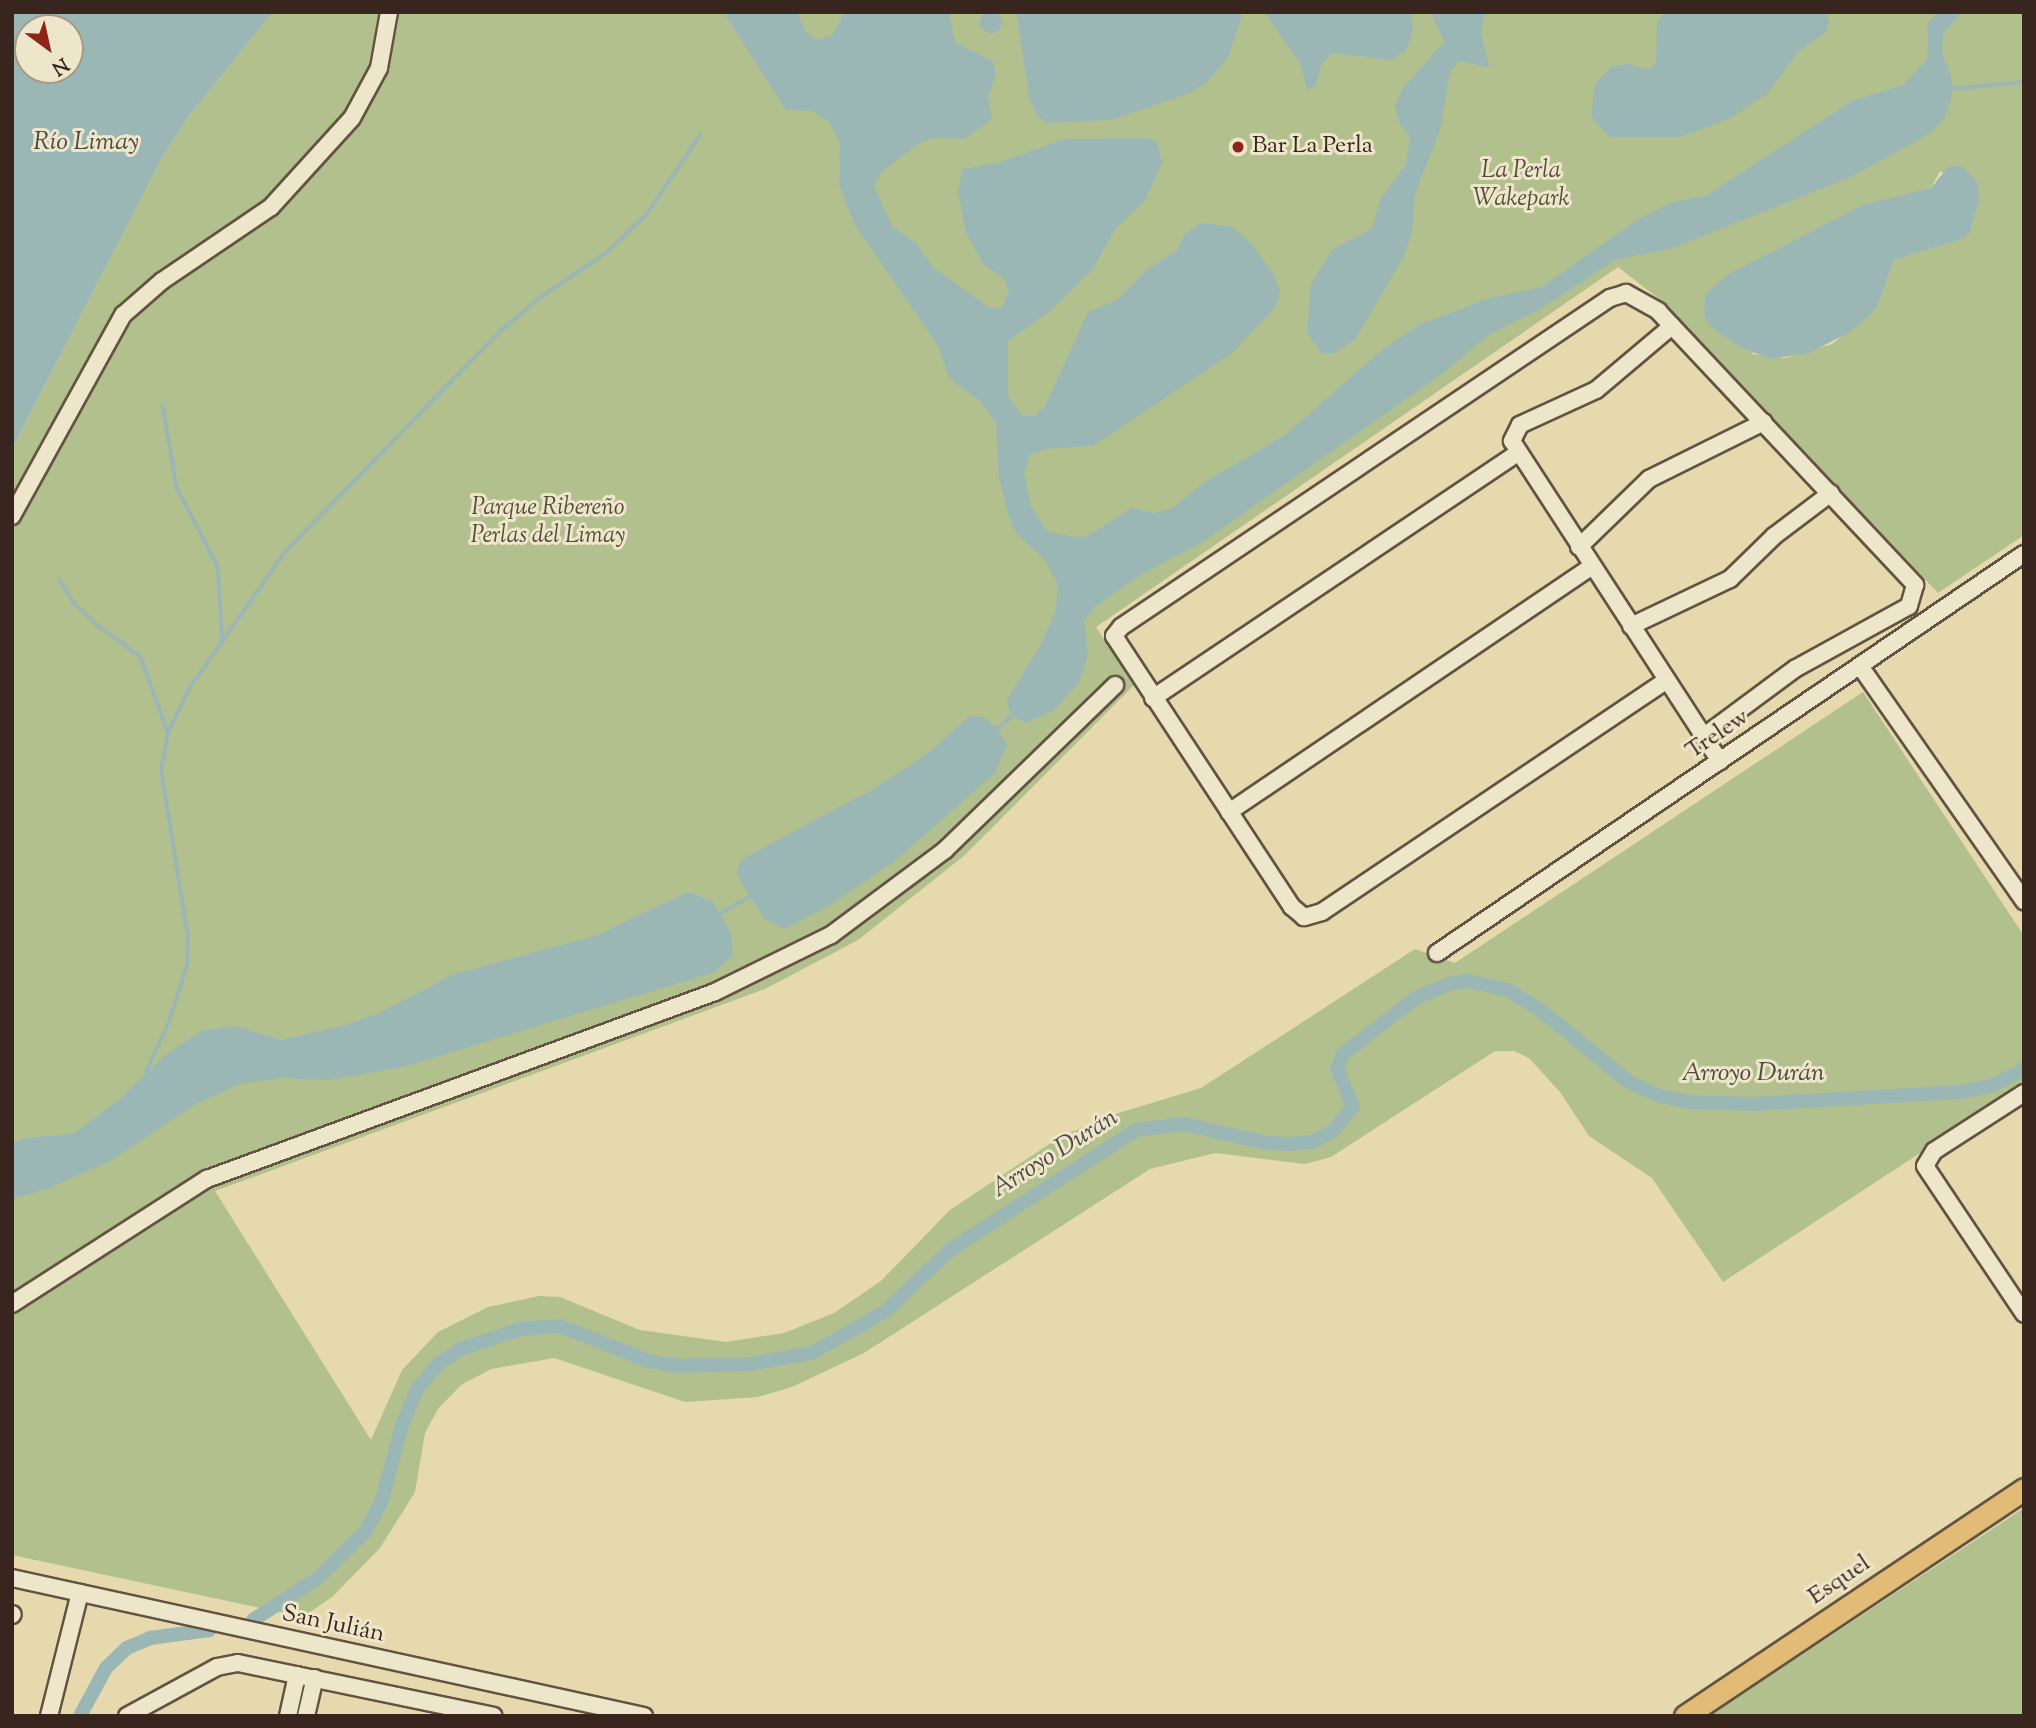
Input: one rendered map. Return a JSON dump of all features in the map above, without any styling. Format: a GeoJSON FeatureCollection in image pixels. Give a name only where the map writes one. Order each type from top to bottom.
{"type":"FeatureCollection","features":[{"type":"Feature","properties":{"kind":"main road","name":"Esquel"},"geometry":{"type":"LineString","coordinates":[[1685,1716],[2024,1489]]}},
{"type":"Feature","properties":{"kind":"street"},"geometry":{"type":"LineString","coordinates":[[12,516],[123,315],[162,281],[271,208],[352,118],[376,77],[389,12]]}},
{"type":"Feature","properties":{"kind":"street"},"geometry":{"type":"LineString","coordinates":[[1667,680],[1309,918],[1295,912],[1228,812],[1116,642],[1117,629],[1610,298],[1635,295],[1672,326],[1915,584],[1913,602],[1796,668],[1704,736]]}},
{"type":"Feature","properties":{"kind":"street"},"geometry":{"type":"LineString","coordinates":[[1672,326],[1596,390],[1520,425],[1513,435],[1518,453],[1720,761]]}},
{"type":"Feature","properties":{"kind":"street"},"geometry":{"type":"LineString","coordinates":[[1579,547],[1648,479],[1764,422]]}},
{"type":"Feature","properties":{"kind":"street"},"geometry":{"type":"LineString","coordinates":[[1153,698],[1518,453]]}},
{"type":"Feature","properties":{"kind":"street"},"geometry":{"type":"LineString","coordinates":[[1631,626],[1730,579],[1774,536],[1831,493]]}},
{"type":"Feature","properties":{"kind":"street","name":"Trelew"},"geometry":{"type":"LineString","coordinates":[[1437,953],[2024,554]]}},
{"type":"Feature","properties":{"kind":"street"},"geometry":{"type":"LineString","coordinates":[[1228,812],[1592,566]]}},
{"type":"Feature","properties":{"kind":"street"},"geometry":{"type":"LineString","coordinates":[[1860,666],[2024,901]]}},
{"type":"Feature","properties":{"kind":"street"},"geometry":{"type":"LineString","coordinates":[[12,1304],[207,1179],[715,992],[831,935],[945,850],[1115,685]]}},
{"type":"Feature","properties":{"kind":"street"},"geometry":{"type":"LineString","coordinates":[[2024,1093],[1925,1161],[2024,1314]]}},
{"type":"Feature","properties":{"kind":"street","name":"San Julián"},"geometry":{"type":"LineString","coordinates":[[12,1578],[645,1716]]}},
{"type":"Feature","properties":{"kind":"street"},"geometry":{"type":"LineString","coordinates":[[49,1716],[80,1593]]}},
{"type":"Feature","properties":{"kind":"street"},"geometry":{"type":"LineString","coordinates":[[127,1716],[224,1665],[314,1678],[485,1715]]}},
{"type":"Feature","properties":{"kind":"street"},"geometry":{"type":"LineString","coordinates":[[288,1716],[297,1675]]}},
{"type":"Feature","properties":{"kind":"street"},"geometry":{"type":"LineString","coordinates":[[306,1716],[314,1678]]}},
{"type":"Feature","properties":{"kind":"green space","name":"Parque Ribereño Perlas del Limay"},"geometry":{"type":"Polygon","coordinates":[[[273,12],[2024,12],[2024,535],[1938,593],[1663,302],[1618,267],[1096,627],[1134,685],[965,855],[858,940],[765,989],[215,1191],[371,1440],[402,1370],[438,1332],[488,1307],[539,1296],[560,1297],[640,1330],[726,1342],[784,1333],[834,1313],[881,1281],[950,1210],[1060,1137],[1112,1115],[1201,1088],[1415,949],[1455,963],[1863,692],[2024,936],[2024,1085],[1723,1282],[1652,1178],[1589,1136],[1560,1092],[1529,1058],[1514,1051],[1495,1051],[1331,1157],[1305,1164],[1215,1153],[1150,1169],[864,1353],[792,1387],[758,1397],[685,1402],[554,1358],[491,1369],[461,1385],[438,1409],[425,1433],[415,1492],[380,1548],[332,1597],[303,1617],[12,1555],[12,449],[163,156],[189,116],[273,12]],[[1940,171],[1931,188],[1913,193],[1752,354],[1785,358],[1832,344],[1877,308],[1894,260],[1963,239],[1979,198],[1940,171]]]}},
{"type":"Feature","properties":{"kind":"green space"},"geometry":{"type":"Polygon","coordinates":[[[2024,1508],[2024,1716],[1709,1716],[2024,1508]]]}},
{"type":"Feature","properties":{"kind":"water"},"geometry":{"type":"Polygon","coordinates":[[[991,11],[999,14],[1002,22],[999,30],[991,33],[983,30],[980,22],[983,14],[991,11]]]}},
{"type":"Feature","properties":{"kind":"water","name":"Río Limay"},"geometry":{"type":"Polygon","coordinates":[[[12,12],[273,12],[189,116],[163,156],[12,449],[12,12]]]}},
{"type":"Feature","properties":{"kind":"water"},"geometry":{"type":"Polygon","coordinates":[[[723,12],[797,12],[806,32],[816,40],[832,36],[845,12],[949,12],[955,42],[993,61],[996,75],[988,96],[992,119],[965,139],[933,138],[918,144],[882,172],[874,186],[892,226],[917,244],[934,268],[990,308],[1002,307],[1009,291],[1003,278],[983,264],[966,233],[958,192],[962,169],[998,163],[1064,139],[1147,138],[1157,142],[1162,163],[1145,201],[1116,228],[1092,270],[1049,312],[1008,341],[1008,396],[1023,416],[1035,416],[1045,406],[1088,312],[1117,300],[1149,268],[1176,251],[1185,234],[1200,223],[1231,226],[1251,243],[1272,272],[1280,290],[1276,307],[1232,353],[1093,446],[1045,449],[1030,455],[1024,472],[1031,506],[1048,532],[1077,537],[1087,536],[1132,508],[1153,513],[1171,509],[1205,482],[1285,435],[1383,349],[1419,325],[1487,299],[1542,287],[1637,220],[1673,202],[1706,196],[1852,101],[1903,85],[1928,58],[1927,24],[1937,13],[1962,12],[1943,34],[1942,53],[1952,78],[1952,98],[1944,119],[1929,134],[1851,177],[1670,249],[1615,260],[1539,310],[1490,334],[1439,376],[1201,543],[1142,574],[1096,606],[1084,621],[1088,656],[1078,684],[1053,711],[1025,723],[1011,715],[1006,701],[1040,646],[1056,610],[1058,585],[1045,560],[1015,532],[999,479],[996,423],[980,401],[949,378],[938,346],[855,225],[839,186],[840,145],[830,122],[812,111],[786,110],[723,12]]]}},
{"type":"Feature","properties":{"kind":"water"},"geometry":{"type":"Polygon","coordinates":[[[1016,12],[1241,12],[1242,16],[1228,58],[1208,81],[1190,93],[1111,120],[1047,123],[1038,117],[1030,100],[1016,12]]]}},
{"type":"Feature","properties":{"kind":"water"},"geometry":{"type":"Polygon","coordinates":[[[1264,12],[1411,12],[1413,32],[1406,51],[1391,60],[1332,53],[1322,63],[1316,85],[1307,91],[1300,63],[1264,12]]]}},
{"type":"Feature","properties":{"kind":"water"},"geometry":{"type":"Polygon","coordinates":[[[1431,12],[1484,12],[1481,34],[1490,68],[1460,61],[1450,71],[1440,131],[1415,194],[1412,232],[1404,256],[1355,340],[1335,353],[1321,353],[1307,333],[1311,283],[1333,249],[1372,229],[1380,200],[1406,164],[1410,136],[1399,123],[1395,105],[1403,88],[1444,42],[1431,12]]]}},
{"type":"Feature","properties":{"kind":"water"},"geometry":{"type":"Polygon","coordinates":[[[1665,12],[1827,12],[1829,24],[1826,32],[1799,51],[1768,93],[1729,119],[1680,137],[1609,137],[1591,117],[1595,85],[1612,66],[1629,64],[1648,70],[1656,63],[1657,23],[1665,12]]]}},
{"type":"Feature","properties":{"kind":"water"},"geometry":{"type":"Polygon","coordinates":[[[1949,166],[1961,166],[1977,181],[1979,198],[1970,232],[1963,239],[1894,260],[1877,308],[1850,332],[1809,353],[1770,359],[1738,346],[1710,326],[1704,315],[1705,295],[1727,275],[1863,205],[1931,188],[1949,166]]]}},
{"type":"Feature","properties":{"kind":"water"},"geometry":{"type":"Polygon","coordinates":[[[970,716],[983,717],[998,729],[1007,745],[995,773],[895,861],[829,906],[784,929],[764,918],[740,881],[737,872],[742,859],[877,787],[927,754],[970,716]]]}},
{"type":"Feature","properties":{"kind":"water"},"geometry":{"type":"Polygon","coordinates":[[[688,892],[712,901],[731,933],[733,955],[715,972],[403,1067],[329,1080],[280,1078],[240,1084],[196,1104],[112,1160],[50,1188],[12,1199],[12,1144],[25,1138],[73,1134],[119,1100],[164,1056],[201,1031],[236,1026],[280,1040],[342,1026],[377,1014],[454,974],[595,936],[688,892]]]}},
{"type":"Feature","properties":{"kind":"waterway"},"geometry":{"type":"LineString","coordinates":[[1949,89],[2024,82]]}},
{"type":"Feature","properties":{"kind":"waterway"},"geometry":{"type":"LineString","coordinates":[[146,1072],[169,1022],[187,966],[188,937],[161,771],[168,733],[189,689],[285,552],[502,330],[537,300],[607,252],[647,214],[700,135]]}},
{"type":"Feature","properties":{"kind":"waterway"},"geometry":{"type":"LineString","coordinates":[[163,406],[177,488],[218,566],[223,644]]}},
{"type":"Feature","properties":{"kind":"waterway"},"geometry":{"type":"LineString","coordinates":[[60,580],[74,603],[97,625],[141,657],[168,732]]}},
{"type":"Feature","properties":{"kind":"waterway"},"geometry":{"type":"LineString","coordinates":[[995,731],[1015,713]]}},
{"type":"Feature","properties":{"kind":"waterway"},"geometry":{"type":"LineString","coordinates":[[718,915],[751,896]]}},
{"type":"Feature","properties":{"kind":"waterway","name":"Arroyo Durán"},"geometry":{"type":"LineString","coordinates":[[253,1620],[318,1578],[365,1532],[382,1500],[402,1425],[418,1388],[438,1364],[461,1349],[520,1329],[560,1326],[649,1361],[677,1366],[750,1364],[812,1353],[886,1311],[950,1250],[1136,1130],[1184,1124],[1266,1143],[1289,1144],[1312,1142],[1333,1131],[1353,1106],[1337,1069],[1343,1054],[1416,998],[1449,984],[1468,981],[1508,990],[1539,1009],[1629,1082],[1659,1096],[1689,1102],[1752,1104],[1962,1092],[1991,1086],[2024,1069]]}},
{"type":"Feature","properties":{"kind":"waterway","name":"Arroyo Durán"},"geometry":{"type":"LineString","coordinates":[[80,1716],[106,1668],[127,1648],[150,1638],[209,1630]]}},
{"type":"Feature","properties":{"kind":"place","name":"Bar La Perla"},"geometry":{"type":"Point","coordinates":[1238,147]}},
{"type":"Feature","properties":{"kind":"park label","name":"La Perla Wakepark"},"geometry":{"type":"Point","coordinates":[1521,186]}}]}
